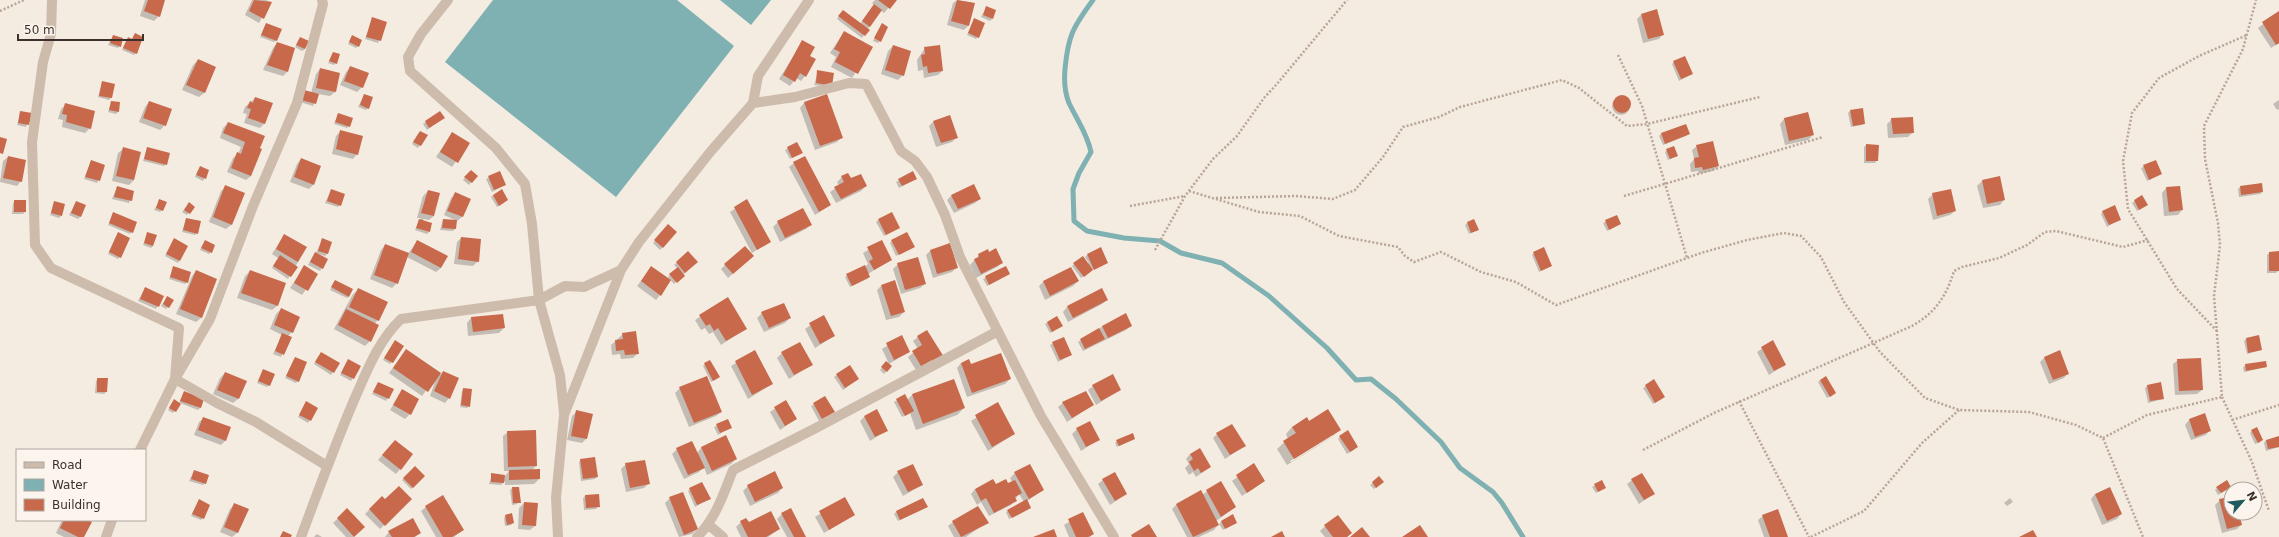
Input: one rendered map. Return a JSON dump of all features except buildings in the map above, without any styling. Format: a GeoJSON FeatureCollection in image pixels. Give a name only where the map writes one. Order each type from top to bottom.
{"type":"FeatureCollection","features":[{"type":"Feature","properties":{"kind":"street"},"geometry":{"type":"LineString","coordinates":[[52,0],[51,34],[43,62],[32,142],[36,245],[51,268],[179,328],[175,379]]}},
{"type":"Feature","properties":{"kind":"street"},"geometry":{"type":"LineString","coordinates":[[140,449],[175,379],[210,319],[253,206],[296,103],[323,4],[322,0]]}},
{"type":"Feature","properties":{"kind":"street"},"geometry":{"type":"LineString","coordinates":[[448,0],[421,34],[408,57],[410,71],[496,148],[525,184],[532,224],[539,300],[560,375],[564,415],[556,498],[558,537]]}},
{"type":"Feature","properties":{"kind":"street"},"geometry":{"type":"LineString","coordinates":[[564,415],[621,270],[639,242],[711,151],[753,103],[758,76],[809,0]]}},
{"type":"Feature","properties":{"kind":"street"},"geometry":{"type":"LineString","coordinates":[[753,103],[795,96],[849,83],[866,84],[901,151],[916,161],[927,177],[945,215],[960,257],[1041,416],[1114,537]]}},
{"type":"Feature","properties":{"kind":"street"},"geometry":{"type":"LineString","coordinates":[[301,537],[327,466],[371,361],[390,330],[401,319],[539,300],[565,286],[584,287],[621,270]]}},
{"type":"Feature","properties":{"kind":"street"},"geometry":{"type":"LineString","coordinates":[[697,537],[709,525],[717,512],[733,470],[814,429],[998,331]]}},
{"type":"Feature","properties":{"kind":"street"},"geometry":{"type":"LineString","coordinates":[[175,379],[217,403],[256,422],[327,466]]}},
{"type":"Feature","properties":{"kind":"street"},"geometry":{"type":"LineString","coordinates":[[106,537],[112,521]]}},
{"type":"Feature","properties":{"kind":"street"},"geometry":{"type":"LineString","coordinates":[[709,525],[723,537]]}},
{"type":"Feature","properties":{"kind":"path"},"geometry":{"type":"LineString","coordinates":[[0,11],[24,0]]}},
{"type":"Feature","properties":{"kind":"path"},"geometry":{"type":"LineString","coordinates":[[1155,250],[1185,196],[1213,159],[1237,136],[1264,98],[1347,0]]}},
{"type":"Feature","properties":{"kind":"path"},"geometry":{"type":"LineString","coordinates":[[2256,0],[2243,49],[2204,126],[2205,159],[2218,223],[2219,237],[2214,296],[2222,397],[2252,462],[2269,511]]}},
{"type":"Feature","properties":{"kind":"path"},"geometry":{"type":"LineString","coordinates":[[2217,331],[2177,288],[2128,209],[2123,160],[2132,113],[2159,78],[2200,56],[2247,35]]}},
{"type":"Feature","properties":{"kind":"path"},"geometry":{"type":"LineString","coordinates":[[1618,55],[1642,106],[1687,258]]}},
{"type":"Feature","properties":{"kind":"path"},"geometry":{"type":"LineString","coordinates":[[1212,198],[1296,196],[1333,199],[1355,190],[1383,157],[1403,127],[1438,117],[1460,107],[1562,80],[1579,88],[1627,126],[1647,124],[1760,97]]}},
{"type":"Feature","properties":{"kind":"path"},"geometry":{"type":"LineString","coordinates":[[1624,196],[1823,137]]}},
{"type":"Feature","properties":{"kind":"path"},"geometry":{"type":"LineString","coordinates":[[1189,191],[1259,212],[1300,216],[1339,236],[1398,247],[1405,256],[1414,262],[1441,252],[1481,272],[1516,282],[1556,305],[1687,258],[1747,240],[1784,233],[1801,236],[1821,257],[1844,302],[1874,343],[1925,398],[1959,410],[2028,412],[2076,425],[2103,438],[2143,537]]}},
{"type":"Feature","properties":{"kind":"path"},"geometry":{"type":"LineString","coordinates":[[1130,206],[1185,196]]}},
{"type":"Feature","properties":{"kind":"path"},"geometry":{"type":"LineString","coordinates":[[1643,450],[1739,402],[1874,343],[1926,318],[1942,302],[1954,271],[1962,267],[1999,258],[2027,245],[2046,232],[2056,231],[2123,247],[2148,240]]}},
{"type":"Feature","properties":{"kind":"path"},"geometry":{"type":"LineString","coordinates":[[2103,438],[2147,415],[2222,397]]}},
{"type":"Feature","properties":{"kind":"path"},"geometry":{"type":"LineString","coordinates":[[1739,402],[1810,537],[1864,511],[1922,443],[1959,410]]}},
{"type":"Feature","properties":{"kind":"path"},"geometry":{"type":"LineString","coordinates":[[2232,420],[2279,405]]}},
{"type":"Feature","properties":{"kind":"water"},"geometry":{"type":"Polygon","coordinates":[[[493,0],[677,0],[734,46],[616,197],[445,62],[493,0]]]}},
{"type":"Feature","properties":{"kind":"water"},"geometry":{"type":"Polygon","coordinates":[[[720,0],[771,0],[751,25],[720,0]]]}},
{"type":"Feature","properties":{"kind":"waterway"},"geometry":{"type":"LineString","coordinates":[[1093,0],[1073,32],[1068,48],[1065,69],[1065,86],[1069,103],[1084,133],[1091,152],[1079,173],[1073,189],[1074,221],[1087,231],[1124,238],[1160,241],[1181,253],[1222,263],[1269,296],[1327,348],[1356,380],[1371,379],[1396,399],[1441,442],[1460,468],[1493,492],[1502,503],[1523,537]]}}]}
